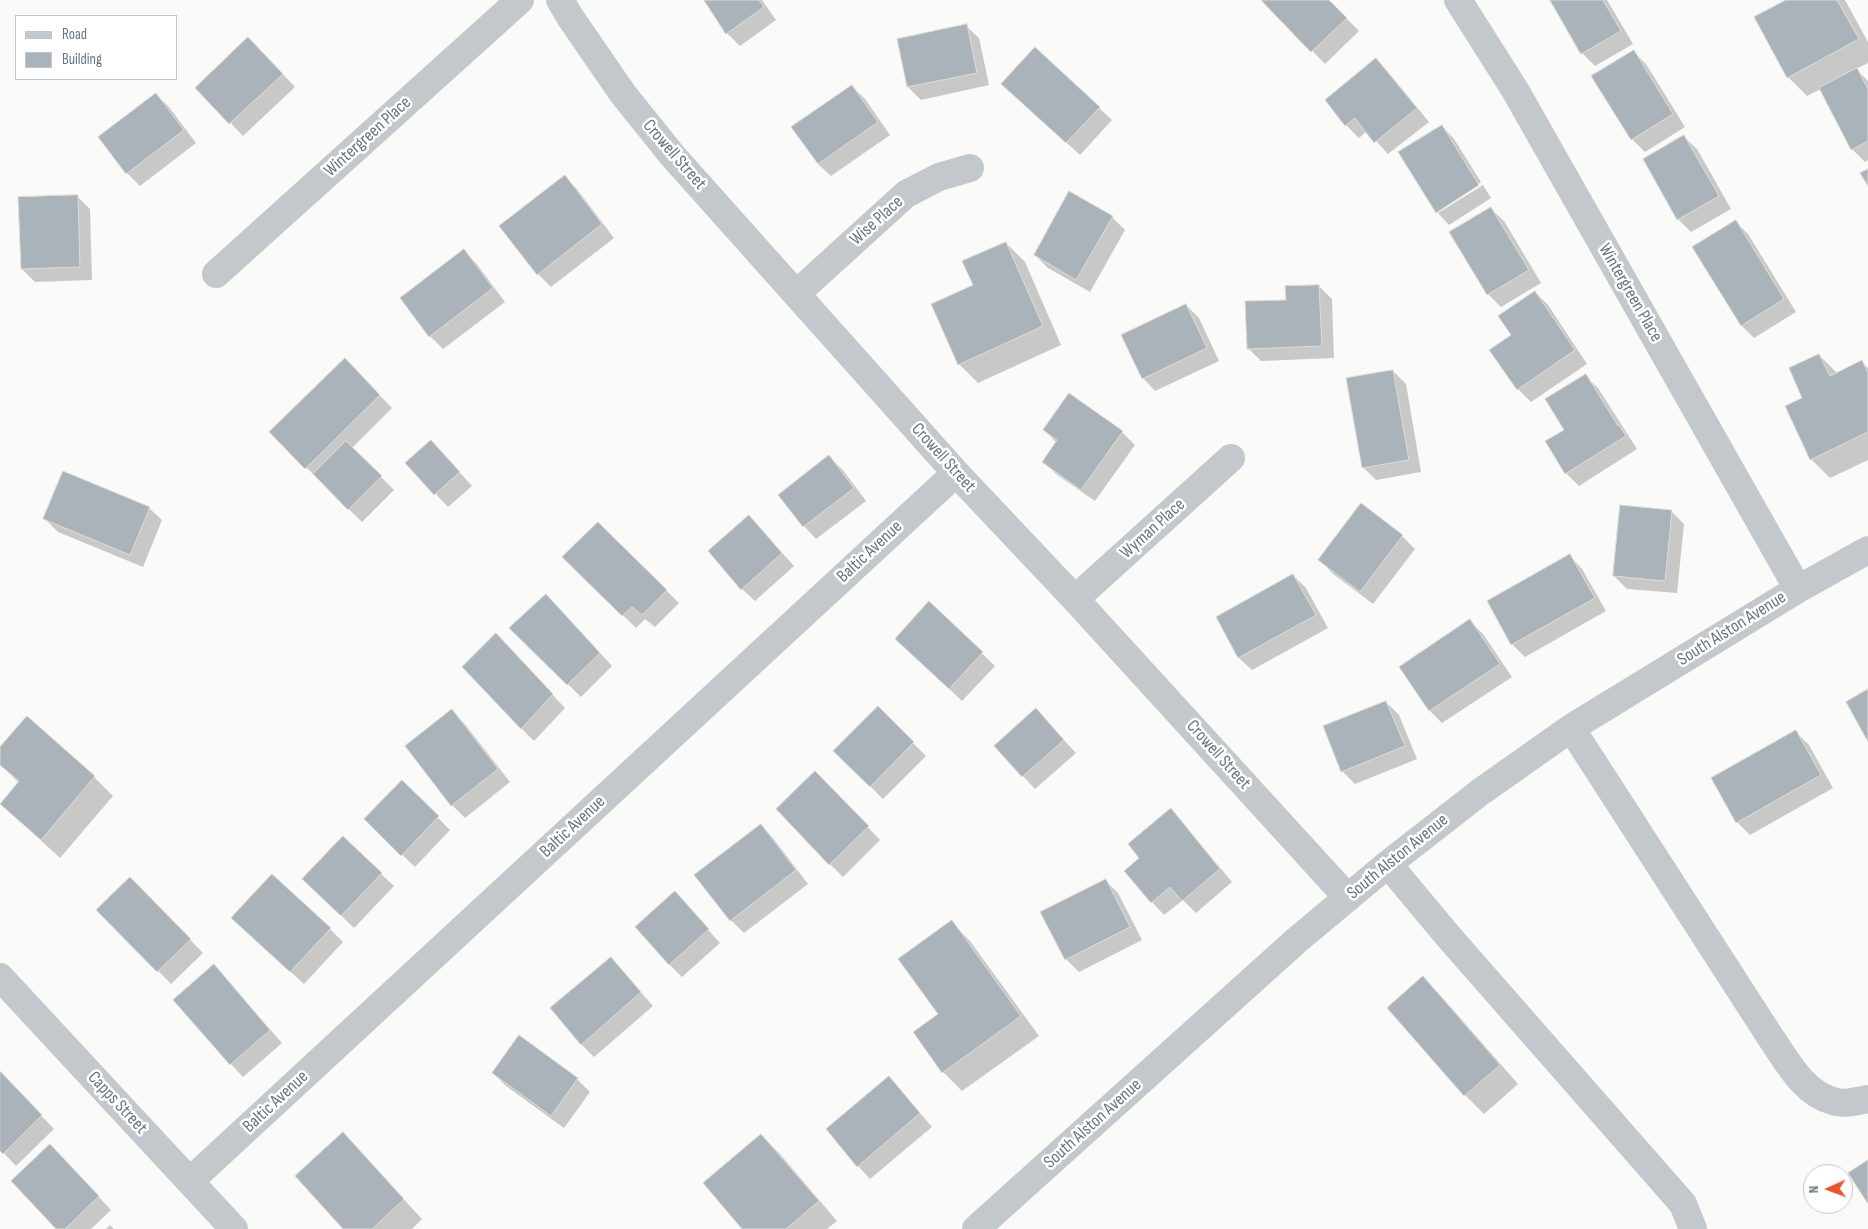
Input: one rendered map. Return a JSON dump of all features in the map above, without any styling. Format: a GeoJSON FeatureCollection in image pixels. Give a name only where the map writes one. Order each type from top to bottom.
{"type":"FeatureCollection","features":[{"type":"Feature","properties":{"kind":"street","name":"Wintergreen Place"},"geometry":{"type":"LineString","coordinates":[[216,274],[520,0]]}},
{"type":"Feature","properties":{"kind":"street","name":"Crowell Street"},"geometry":{"type":"LineString","coordinates":[[560,0],[623,94],[672,155],[956,473],[1075,599],[1348,898]]}},
{"type":"Feature","properties":{"kind":"street","name":"Wintergreen Place"},"geometry":{"type":"LineString","coordinates":[[1458,0],[1515,90],[1798,589]]}},
{"type":"Feature","properties":{"kind":"street","name":"Wise Place"},"geometry":{"type":"LineString","coordinates":[[796,294],[906,194],[939,177],[970,168]]}},
{"type":"Feature","properties":{"kind":"street","name":"Wyman Place"},"geometry":{"type":"LineString","coordinates":[[1075,599],[1231,458]]}},
{"type":"Feature","properties":{"kind":"street","name":"Baltic Avenue"},"geometry":{"type":"LineString","coordinates":[[190,1181],[956,473]]}},
{"type":"Feature","properties":{"kind":"street","name":"South Alston Avenue"},"geometry":{"type":"LineString","coordinates":[[976,1229],[1297,940],[1388,864],[1479,793],[1571,728],[1798,589],[1868,550]]}},
{"type":"Feature","properties":{"kind":"street"},"geometry":{"type":"LineString","coordinates":[[1571,728],[1771,1038],[1798,1076],[1817,1095],[1835,1102],[1856,1102],[1868,1099]]}},
{"type":"Feature","properties":{"kind":"street"},"geometry":{"type":"LineString","coordinates":[[1388,864],[1448,936],[1677,1196],[1683,1204],[1693,1229]]}},
{"type":"Feature","properties":{"kind":"street","name":"Capps Street"},"geometry":{"type":"LineString","coordinates":[[0,977],[234,1229]]}},
{"type":"Feature","properties":{"kind":"building"},"geometry":{"type":"Polygon","coordinates":[[[704,0],[759,0],[764,7],[726,34],[704,0]]]}},
{"type":"Feature","properties":{"kind":"building"},"geometry":{"type":"Polygon","coordinates":[[[1261,0],[1329,0],[1347,18],[1311,52],[1261,0]]]}},
{"type":"Feature","properties":{"kind":"building"},"geometry":{"type":"Polygon","coordinates":[[[1550,0],[1603,0],[1621,31],[1581,54],[1550,0]]]}},
{"type":"Feature","properties":{"kind":"building"},"geometry":{"type":"Polygon","coordinates":[[[1786,0],[1837,0],[1859,39],[1787,78],[1754,17],[1786,0]]]}},
{"type":"Feature","properties":{"kind":"building"},"geometry":{"type":"Polygon","coordinates":[[[967,24],[977,73],[907,87],[897,39],[967,24]]]}},
{"type":"Feature","properties":{"kind":"building"},"geometry":{"type":"Polygon","coordinates":[[[248,37],[283,74],[229,124],[195,88],[248,37]]]}},
{"type":"Feature","properties":{"kind":"building"},"geometry":{"type":"Polygon","coordinates":[[[1035,47],[1100,107],[1066,143],[1001,84],[1035,47]]]}},
{"type":"Feature","properties":{"kind":"building"},"geometry":{"type":"Polygon","coordinates":[[[1634,50],[1673,114],[1631,140],[1591,76],[1634,50]]]}},
{"type":"Feature","properties":{"kind":"building"},"geometry":{"type":"Polygon","coordinates":[[[1376,58],[1417,108],[1374,143],[1355,118],[1345,126],[1325,100],[1376,58]]]}},
{"type":"Feature","properties":{"kind":"building"},"geometry":{"type":"Polygon","coordinates":[[[1857,68],[1868,89],[1868,141],[1851,150],[1819,88],[1857,68]]]}},
{"type":"Feature","properties":{"kind":"building"},"geometry":{"type":"Polygon","coordinates":[[[852,85],[878,122],[818,164],[791,127],[852,85]]]}},
{"type":"Feature","properties":{"kind":"building"},"geometry":{"type":"Polygon","coordinates":[[[156,93],[184,130],[126,174],[98,137],[156,93]]]}},
{"type":"Feature","properties":{"kind":"building"},"geometry":{"type":"Polygon","coordinates":[[[1442,125],[1479,185],[1436,213],[1398,152],[1442,125]]]}},
{"type":"Feature","properties":{"kind":"building"},"geometry":{"type":"Polygon","coordinates":[[[1684,135],[1719,196],[1677,220],[1643,159],[1684,135]]]}},
{"type":"Feature","properties":{"kind":"building"},"geometry":{"type":"Polygon","coordinates":[[[1868,169],[1868,186],[1860,173],[1868,169]]]}},
{"type":"Feature","properties":{"kind":"building"},"geometry":{"type":"Polygon","coordinates":[[[565,175],[602,224],[537,275],[499,226],[565,175]]]}},
{"type":"Feature","properties":{"kind":"building"},"geometry":{"type":"Polygon","coordinates":[[[1069,191],[1113,216],[1076,280],[1034,255],[1069,191]]]}},
{"type":"Feature","properties":{"kind":"building"},"geometry":{"type":"Polygon","coordinates":[[[78,195],[80,267],[21,269],[18,197],[78,195]]]}},
{"type":"Feature","properties":{"kind":"building"},"geometry":{"type":"Polygon","coordinates":[[[1491,207],[1529,270],[1487,295],[1449,232],[1491,207]]]}},
{"type":"Feature","properties":{"kind":"building"},"geometry":{"type":"Polygon","coordinates":[[[1736,220],[1784,299],[1741,326],[1692,247],[1736,220]]]}},
{"type":"Feature","properties":{"kind":"building"},"geometry":{"type":"Polygon","coordinates":[[[1006,242],[1043,326],[958,365],[931,304],[973,285],[962,261],[1006,242]]]}},
{"type":"Feature","properties":{"kind":"building"},"geometry":{"type":"Polygon","coordinates":[[[464,249],[493,288],[429,337],[400,298],[464,249]]]}},
{"type":"Feature","properties":{"kind":"building"},"geometry":{"type":"Polygon","coordinates":[[[1319,285],[1322,346],[1247,349],[1245,301],[1286,300],[1285,286],[1319,285]]]}},
{"type":"Feature","properties":{"kind":"building"},"geometry":{"type":"Polygon","coordinates":[[[1535,291],[1575,350],[1517,390],[1489,350],[1511,335],[1498,316],[1535,291]]]}},
{"type":"Feature","properties":{"kind":"building"},"geometry":{"type":"Polygon","coordinates":[[[1186,304],[1207,348],[1142,379],[1121,335],[1186,304]]]}},
{"type":"Feature","properties":{"kind":"building"},"geometry":{"type":"Polygon","coordinates":[[[1819,354],[1830,376],[1862,360],[1868,373],[1868,432],[1810,460],[1785,406],[1802,398],[1789,368],[1819,354]]]}},
{"type":"Feature","properties":{"kind":"building"},"geometry":{"type":"Polygon","coordinates":[[[345,358],[380,395],[305,469],[269,432],[345,358]]]}},
{"type":"Feature","properties":{"kind":"building"},"geometry":{"type":"Polygon","coordinates":[[[1393,370],[1409,460],[1362,468],[1346,378],[1393,370]]]}},
{"type":"Feature","properties":{"kind":"building"},"geometry":{"type":"Polygon","coordinates":[[[1586,374],[1626,436],[1565,474],[1545,441],[1564,430],[1545,399],[1586,374]]]}},
{"type":"Feature","properties":{"kind":"building"},"geometry":{"type":"Polygon","coordinates":[[[1069,393],[1123,431],[1081,490],[1042,462],[1057,440],[1043,430],[1069,393]]]}},
{"type":"Feature","properties":{"kind":"building"},"geometry":{"type":"Polygon","coordinates":[[[431,440],[460,472],[434,495],[405,463],[431,440]]]}},
{"type":"Feature","properties":{"kind":"building"},"geometry":{"type":"Polygon","coordinates":[[[346,441],[382,476],[348,510],[313,474],[346,441]]]}},
{"type":"Feature","properties":{"kind":"building"},"geometry":{"type":"Polygon","coordinates":[[[829,455],[854,488],[803,527],[778,495],[829,455]]]}},
{"type":"Feature","properties":{"kind":"building"},"geometry":{"type":"Polygon","coordinates":[[[63,471],[150,507],[130,555],[43,519],[63,471]]]}},
{"type":"Feature","properties":{"kind":"building"},"geometry":{"type":"Polygon","coordinates":[[[1361,503],[1403,535],[1360,592],[1318,560],[1361,503]]]}},
{"type":"Feature","properties":{"kind":"building"},"geometry":{"type":"Polygon","coordinates":[[[1620,505],[1672,510],[1665,581],[1613,576],[1620,505]]]}},
{"type":"Feature","properties":{"kind":"building"},"geometry":{"type":"Polygon","coordinates":[[[749,515],[782,553],[741,590],[708,551],[749,515]]]}},
{"type":"Feature","properties":{"kind":"building"},"geometry":{"type":"Polygon","coordinates":[[[598,522],[667,590],[642,615],[632,607],[622,616],[562,557],[598,522]]]}},
{"type":"Feature","properties":{"kind":"building"},"geometry":{"type":"Polygon","coordinates":[[[1570,554],[1595,598],[1511,645],[1487,601],[1570,554]]]}},
{"type":"Feature","properties":{"kind":"building"},"geometry":{"type":"Polygon","coordinates":[[[1293,574],[1316,615],[1238,658],[1216,617],[1293,574]]]}},
{"type":"Feature","properties":{"kind":"building"},"geometry":{"type":"Polygon","coordinates":[[[546,594],[600,653],[567,685],[509,628],[546,594]]]}},
{"type":"Feature","properties":{"kind":"building"},"geometry":{"type":"Polygon","coordinates":[[[929,601],[983,652],[949,689],[895,639],[929,601]]]}},
{"type":"Feature","properties":{"kind":"building"},"geometry":{"type":"Polygon","coordinates":[[[1470,619],[1500,664],[1429,711],[1399,667],[1470,619]]]}},
{"type":"Feature","properties":{"kind":"building"},"geometry":{"type":"Polygon","coordinates":[[[496,633],[553,694],[521,729],[462,667],[496,633]]]}},
{"type":"Feature","properties":{"kind":"building"},"geometry":{"type":"Polygon","coordinates":[[[1868,689],[1868,742],[1846,702],[1868,689]]]}},
{"type":"Feature","properties":{"kind":"building"},"geometry":{"type":"Polygon","coordinates":[[[1386,701],[1405,746],[1341,772],[1323,726],[1386,701]]]}},
{"type":"Feature","properties":{"kind":"building"},"geometry":{"type":"Polygon","coordinates":[[[878,706],[914,742],[870,787],[833,751],[878,706]]]}},
{"type":"Feature","properties":{"kind":"building"},"geometry":{"type":"Polygon","coordinates":[[[1036,708],[1064,740],[1022,777],[994,746],[1036,708]]]}},
{"type":"Feature","properties":{"kind":"building"},"geometry":{"type":"Polygon","coordinates":[[[452,709],[498,769],[451,806],[405,746],[452,709]]]}},
{"type":"Feature","properties":{"kind":"building"},"geometry":{"type":"Polygon","coordinates":[[[27,716],[95,776],[41,840],[0,804],[19,781],[0,765],[0,747],[27,716]]]}},
{"type":"Feature","properties":{"kind":"building"},"geometry":{"type":"Polygon","coordinates":[[[1796,730],[1821,775],[1736,823],[1711,778],[1796,730]]]}},
{"type":"Feature","properties":{"kind":"building"},"geometry":{"type":"Polygon","coordinates":[[[815,771],[869,826],[829,865],[776,809],[815,771]]]}},
{"type":"Feature","properties":{"kind":"building"},"geometry":{"type":"Polygon","coordinates":[[[402,780],[439,816],[401,856],[364,819],[402,780]]]}},
{"type":"Feature","properties":{"kind":"building"},"geometry":{"type":"Polygon","coordinates":[[[1171,808],[1220,869],[1182,901],[1170,887],[1151,903],[1124,871],[1139,858],[1128,844],[1171,808]]]}},
{"type":"Feature","properties":{"kind":"building"},"geometry":{"type":"Polygon","coordinates":[[[761,824],[796,870],[730,921],[694,875],[761,824]]]}},
{"type":"Feature","properties":{"kind":"building"},"geometry":{"type":"Polygon","coordinates":[[[343,836],[382,873],[341,916],[302,879],[343,836]]]}},
{"type":"Feature","properties":{"kind":"building"},"geometry":{"type":"Polygon","coordinates":[[[272,874],[331,928],[290,972],[231,918],[272,874]]]}},
{"type":"Feature","properties":{"kind":"building"},"geometry":{"type":"Polygon","coordinates":[[[130,877],[191,939],[157,972],[96,910],[130,877]]]}},
{"type":"Feature","properties":{"kind":"building"},"geometry":{"type":"Polygon","coordinates":[[[1106,879],[1130,927],[1065,960],[1040,912],[1106,879]]]}},
{"type":"Feature","properties":{"kind":"building"},"geometry":{"type":"Polygon","coordinates":[[[675,891],[709,929],[669,965],[635,927],[675,891]]]}},
{"type":"Feature","properties":{"kind":"building"},"geometry":{"type":"Polygon","coordinates":[[[952,920],[1021,1016],[942,1073],[913,1032],[938,1014],[898,959],[952,920]]]}},
{"type":"Feature","properties":{"kind":"building"},"geometry":{"type":"Polygon","coordinates":[[[611,957],[641,992],[581,1045],[550,1008],[611,957]]]}},
{"type":"Feature","properties":{"kind":"building"},"geometry":{"type":"Polygon","coordinates":[[[214,964],[270,1030],[230,1065],[173,1000],[214,964]]]}},
{"type":"Feature","properties":{"kind":"building"},"geometry":{"type":"Polygon","coordinates":[[[1423,976],[1500,1065],[1464,1096],[1387,1008],[1423,976]]]}},
{"type":"Feature","properties":{"kind":"building"},"geometry":{"type":"Polygon","coordinates":[[[519,1035],[578,1078],[551,1116],[492,1073],[519,1035]]]}},
{"type":"Feature","properties":{"kind":"building"},"geometry":{"type":"Polygon","coordinates":[[[0,1071],[42,1115],[3,1154],[0,1151],[0,1071]]]}},
{"type":"Feature","properties":{"kind":"building"},"geometry":{"type":"Polygon","coordinates":[[[889,1076],[920,1113],[857,1167],[826,1129],[889,1076]]]}},
{"type":"Feature","properties":{"kind":"building"},"geometry":{"type":"Polygon","coordinates":[[[343,1132],[404,1199],[372,1229],[343,1229],[295,1176],[343,1132]]]}},
{"type":"Feature","properties":{"kind":"building"},"geometry":{"type":"Polygon","coordinates":[[[761,1134],[819,1201],[786,1229],[742,1229],[703,1183],[761,1134]]]}},
{"type":"Feature","properties":{"kind":"building"},"geometry":{"type":"Polygon","coordinates":[[[50,1144],[99,1196],[65,1229],[56,1229],[11,1181],[50,1144]]]}},
{"type":"Feature","properties":{"kind":"building"},"geometry":{"type":"Polygon","coordinates":[[[1868,1160],[1868,1204],[1853,1181],[1853,1170],[1868,1160]]]}}]}
